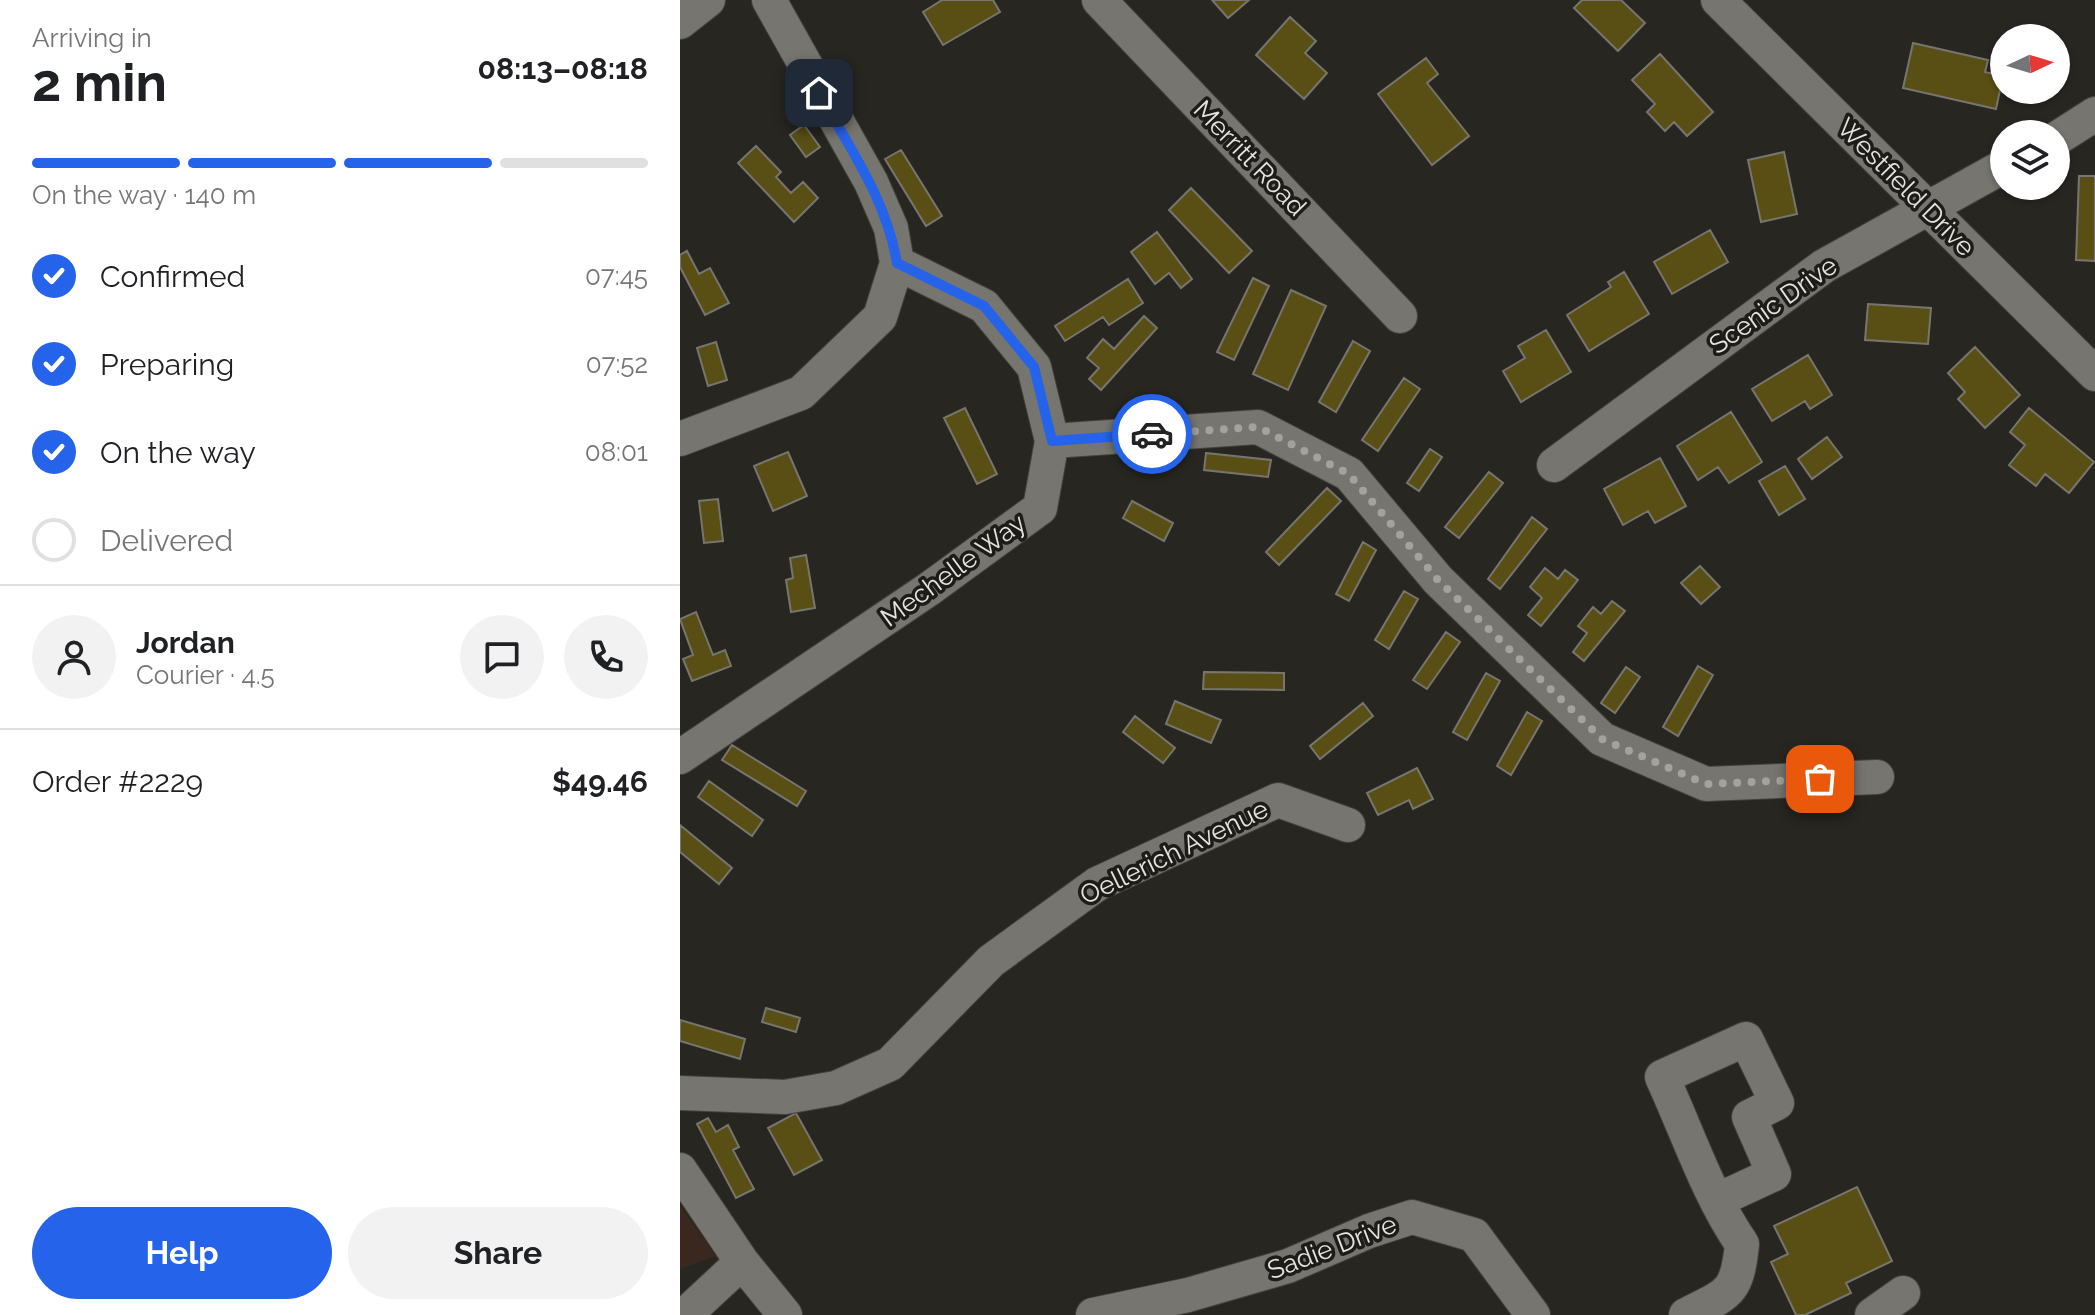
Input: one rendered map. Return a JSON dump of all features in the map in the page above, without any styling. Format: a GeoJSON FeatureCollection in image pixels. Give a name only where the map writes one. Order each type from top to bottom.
{"type":"FeatureCollection","features":[{"type":"Feature","properties":{"kind":"street"},"geometry":{"type":"LineString","coordinates":[[680,22],[708,0]]}},
{"type":"Feature","properties":{"kind":"street"},"geometry":{"type":"LineString","coordinates":[[680,439],[801,393],[880,317],[897,263],[891,228],[871,182],[769,0]]}},
{"type":"Feature","properties":{"kind":"street","name":"Merritt Road"},"geometry":{"type":"LineString","coordinates":[[1099,0],[1400,316]]}},
{"type":"Feature","properties":{"kind":"street","name":"Westfield Drive"},"geometry":{"type":"LineString","coordinates":[[1718,0],[2095,374]]}},
{"type":"Feature","properties":{"kind":"street"},"geometry":{"type":"LineString","coordinates":[[2070,130],[2095,114]]}},
{"type":"Feature","properties":{"kind":"street","name":"Scenic Drive"},"geometry":{"type":"LineString","coordinates":[[1554,465],[1824,266],[1926,206],[1990,173]]}},
{"type":"Feature","properties":{"kind":"street","name":"Mechelle Way"},"geometry":{"type":"LineString","coordinates":[[680,757],[929,589],[1040,508],[1052,441],[1034,367],[984,306],[897,263]]}},
{"type":"Feature","properties":{"kind":"street"},"geometry":{"type":"LineString","coordinates":[[1052,441],[1258,427],[1349,474],[1438,580],[1602,739],[1706,784],[1877,777]]}},
{"type":"Feature","properties":{"kind":"street","name":"Oellerich Avenue"},"geometry":{"type":"LineString","coordinates":[[680,1093],[785,1097],[836,1088],[890,1064],[991,961],[1097,884],[1278,800],[1348,825]]}},
{"type":"Feature","properties":{"kind":"street"},"geometry":{"type":"LineString","coordinates":[[1686,1315],[1722,1296],[1739,1277],[1742,1244],[1718,1200],[1662,1077],[1746,1039],[1777,1103],[1749,1117],[1774,1174],[1718,1200]]}},
{"type":"Feature","properties":{"kind":"street"},"geometry":{"type":"LineString","coordinates":[[680,1170],[742,1262],[785,1315]]}},
{"type":"Feature","properties":{"kind":"street","name":"Sadie Drive"},"geometry":{"type":"LineString","coordinates":[[1093,1315],[1188,1295],[1288,1266],[1369,1231],[1412,1217],[1474,1235],[1533,1315]]}},
{"type":"Feature","properties":{"kind":"street"},"geometry":{"type":"LineString","coordinates":[[685,1315],[742,1262]]}},
{"type":"Feature","properties":{"kind":"street"},"geometry":{"type":"LineString","coordinates":[[1872,1315],[1903,1293]]}},
{"type":"Feature","properties":{"kind":"shaded area"},"geometry":{"type":"Polygon","coordinates":[[[680,1206],[716,1256],[680,1269],[680,1206]]]}},
{"type":"Feature","properties":{"kind":"building"},"geometry":{"type":"Polygon","coordinates":[[[942,0],[993,0],[1000,12],[943,45],[923,12],[942,0]]]}},
{"type":"Feature","properties":{"kind":"building"},"geometry":{"type":"Polygon","coordinates":[[[1212,0],[1249,0],[1228,18],[1212,0]]]}},
{"type":"Feature","properties":{"kind":"building"},"geometry":{"type":"Polygon","coordinates":[[[1582,0],[1621,0],[1645,23],[1618,51],[1574,8],[1582,0]]]}},
{"type":"Feature","properties":{"kind":"building"},"geometry":{"type":"Polygon","coordinates":[[[1290,17],[1316,41],[1305,53],[1327,73],[1304,99],[1256,55],[1290,17]]]}},
{"type":"Feature","properties":{"kind":"building"},"geometry":{"type":"Polygon","coordinates":[[[1913,43],[1988,60],[1985,72],[1990,73],[1990,104],[1997,104],[1996,109],[1903,88],[1913,43]]]}},
{"type":"Feature","properties":{"kind":"building"},"geometry":{"type":"Polygon","coordinates":[[[1660,54],[1713,112],[1687,136],[1674,122],[1665,131],[1647,112],[1655,104],[1632,80],[1660,54]]]}},
{"type":"Feature","properties":{"kind":"building"},"geometry":{"type":"Polygon","coordinates":[[[1426,58],[1438,74],[1427,83],[1469,136],[1432,165],[1378,94],[1426,58]]]}},
{"type":"Feature","properties":{"kind":"building"},"geometry":{"type":"Polygon","coordinates":[[[804,125],[820,147],[806,157],[790,135],[804,125]]]}},
{"type":"Feature","properties":{"kind":"building"},"geometry":{"type":"Polygon","coordinates":[[[756,146],[781,172],[776,177],[791,193],[803,182],[818,198],[794,222],[738,163],[756,146]]]}},
{"type":"Feature","properties":{"kind":"building"},"geometry":{"type":"Polygon","coordinates":[[[901,150],[942,216],[926,226],[885,159],[901,150]]]}},
{"type":"Feature","properties":{"kind":"building"},"geometry":{"type":"Polygon","coordinates":[[[1784,152],[1797,214],[1761,222],[1748,160],[1784,152]]]}},
{"type":"Feature","properties":{"kind":"building"},"geometry":{"type":"Polygon","coordinates":[[[2079,176],[2095,176],[2095,261],[2076,260],[2079,176]]]}},
{"type":"Feature","properties":{"kind":"building"},"geometry":{"type":"Polygon","coordinates":[[[1191,188],[1252,251],[1229,273],[1169,210],[1191,188]]]}},
{"type":"Feature","properties":{"kind":"building"},"geometry":{"type":"Polygon","coordinates":[[[1710,230],[1728,262],[1672,294],[1654,262],[1710,230]]]}},
{"type":"Feature","properties":{"kind":"building"},"geometry":{"type":"Polygon","coordinates":[[[1157,232],[1192,279],[1181,288],[1169,273],[1155,284],[1131,252],[1157,232]]]}},
{"type":"Feature","properties":{"kind":"building"},"geometry":{"type":"Polygon","coordinates":[[[687,251],[699,274],[710,268],[729,303],[705,315],[680,267],[680,255],[687,251]]]}},
{"type":"Feature","properties":{"kind":"building"},"geometry":{"type":"Polygon","coordinates":[[[1624,272],[1649,314],[1589,351],[1567,315],[1611,287],[1608,282],[1624,272]]]}},
{"type":"Feature","properties":{"kind":"building"},"geometry":{"type":"Polygon","coordinates":[[[1253,278],[1269,286],[1234,360],[1217,352],[1253,278]]]}},
{"type":"Feature","properties":{"kind":"building"},"geometry":{"type":"Polygon","coordinates":[[[1128,279],[1143,303],[1109,325],[1103,317],[1065,341],[1055,326],[1128,279]]]}},
{"type":"Feature","properties":{"kind":"building"},"geometry":{"type":"Polygon","coordinates":[[[1291,290],[1326,306],[1288,390],[1253,374],[1291,290]]]}},
{"type":"Feature","properties":{"kind":"building"},"geometry":{"type":"Polygon","coordinates":[[[1868,304],[1931,308],[1928,344],[1865,340],[1868,304]]]}},
{"type":"Feature","properties":{"kind":"building"},"geometry":{"type":"Polygon","coordinates":[[[1144,316],[1157,328],[1101,390],[1089,379],[1099,368],[1087,358],[1103,339],[1114,349],[1144,316]]]}},
{"type":"Feature","properties":{"kind":"building"},"geometry":{"type":"Polygon","coordinates":[[[1546,330],[1571,372],[1521,402],[1503,371],[1525,358],[1518,346],[1546,330]]]}},
{"type":"Feature","properties":{"kind":"building"},"geometry":{"type":"Polygon","coordinates":[[[1353,341],[1370,351],[1336,412],[1319,402],[1353,341]]]}},
{"type":"Feature","properties":{"kind":"building"},"geometry":{"type":"Polygon","coordinates":[[[716,342],[727,380],[708,386],[697,348],[716,342]]]}},
{"type":"Feature","properties":{"kind":"building"},"geometry":{"type":"Polygon","coordinates":[[[1975,347],[2020,395],[1985,428],[1958,399],[1965,392],[1948,373],[1975,347]]]}},
{"type":"Feature","properties":{"kind":"building"},"geometry":{"type":"Polygon","coordinates":[[[1808,355],[1832,395],[1810,409],[1805,401],[1772,421],[1752,389],[1808,355]]]}},
{"type":"Feature","properties":{"kind":"building"},"geometry":{"type":"Polygon","coordinates":[[[1404,378],[1420,389],[1378,451],[1362,440],[1404,378]]]}},
{"type":"Feature","properties":{"kind":"building"},"geometry":{"type":"Polygon","coordinates":[[[965,408],[997,474],[977,484],[944,418],[965,408]]]}},
{"type":"Feature","properties":{"kind":"building"},"geometry":{"type":"Polygon","coordinates":[[[2029,408],[2094,462],[2069,493],[2045,474],[2036,486],[2009,465],[2025,445],[2010,432],[2029,408]]]}},
{"type":"Feature","properties":{"kind":"building"},"geometry":{"type":"Polygon","coordinates":[[[1731,412],[1762,462],[1729,483],[1718,467],[1698,480],[1677,446],[1731,412]]]}},
{"type":"Feature","properties":{"kind":"building"},"geometry":{"type":"Polygon","coordinates":[[[1827,437],[1842,457],[1812,479],[1798,459],[1827,437]]]}},
{"type":"Feature","properties":{"kind":"building"},"geometry":{"type":"Polygon","coordinates":[[[1430,449],[1442,457],[1419,491],[1407,483],[1430,449]]]}},
{"type":"Feature","properties":{"kind":"building"},"geometry":{"type":"Polygon","coordinates":[[[788,452],[807,496],[773,511],[754,466],[788,452]]]}},
{"type":"Feature","properties":{"kind":"building"},"geometry":{"type":"Polygon","coordinates":[[[1206,453],[1271,460],[1268,477],[1204,470],[1206,453]]]}},
{"type":"Feature","properties":{"kind":"building"},"geometry":{"type":"Polygon","coordinates":[[[1660,458],[1686,506],[1655,523],[1648,511],[1623,525],[1604,489],[1660,458]]]}},
{"type":"Feature","properties":{"kind":"building"},"geometry":{"type":"Polygon","coordinates":[[[1785,466],[1805,499],[1779,515],[1759,481],[1785,466]]]}},
{"type":"Feature","properties":{"kind":"building"},"geometry":{"type":"Polygon","coordinates":[[[1489,472],[1503,483],[1459,538],[1445,527],[1489,472]]]}},
{"type":"Feature","properties":{"kind":"building"},"geometry":{"type":"Polygon","coordinates":[[[1327,488],[1341,501],[1279,565],[1266,552],[1327,488]]]}},
{"type":"Feature","properties":{"kind":"building"},"geometry":{"type":"Polygon","coordinates":[[[718,499],[723,541],[704,543],[699,501],[718,499]]]}},
{"type":"Feature","properties":{"kind":"building"},"geometry":{"type":"Polygon","coordinates":[[[1132,501],[1173,523],[1164,541],[1123,518],[1132,501]]]}},
{"type":"Feature","properties":{"kind":"building"},"geometry":{"type":"Polygon","coordinates":[[[1532,517],[1547,529],[1500,589],[1488,579],[1532,517]]]}},
{"type":"Feature","properties":{"kind":"building"},"geometry":{"type":"Polygon","coordinates":[[[1363,542],[1376,550],[1349,601],[1336,594],[1363,542]]]}},
{"type":"Feature","properties":{"kind":"building"},"geometry":{"type":"Polygon","coordinates":[[[806,555],[815,608],[791,612],[786,580],[793,578],[790,558],[806,555]]]}},
{"type":"Feature","properties":{"kind":"building"},"geometry":{"type":"Polygon","coordinates":[[[1700,566],[1720,587],[1701,604],[1681,583],[1700,566]]]}},
{"type":"Feature","properties":{"kind":"building"},"geometry":{"type":"Polygon","coordinates":[[[1545,568],[1558,579],[1565,570],[1578,580],[1541,626],[1528,615],[1542,598],[1530,587],[1545,568]]]}},
{"type":"Feature","properties":{"kind":"building"},"geometry":{"type":"Polygon","coordinates":[[[1404,591],[1418,599],[1389,649],[1375,640],[1404,591]]]}},
{"type":"Feature","properties":{"kind":"building"},"geometry":{"type":"Polygon","coordinates":[[[1612,601],[1625,611],[1584,661],[1573,652],[1587,633],[1578,626],[1593,607],[1601,614],[1612,601]]]}},
{"type":"Feature","properties":{"kind":"building"},"geometry":{"type":"Polygon","coordinates":[[[696,612],[713,655],[725,650],[731,666],[692,681],[683,659],[693,655],[680,619],[696,612]]]}},
{"type":"Feature","properties":{"kind":"building"},"geometry":{"type":"Polygon","coordinates":[[[1446,632],[1460,642],[1427,689],[1413,680],[1446,632]]]}},
{"type":"Feature","properties":{"kind":"building"},"geometry":{"type":"Polygon","coordinates":[[[1698,666],[1713,675],[1678,736],[1663,727],[1698,666]]]}},
{"type":"Feature","properties":{"kind":"building"},"geometry":{"type":"Polygon","coordinates":[[[1626,667],[1640,677],[1615,713],[1601,703],[1626,667]]]}},
{"type":"Feature","properties":{"kind":"building"},"geometry":{"type":"Polygon","coordinates":[[[1204,672],[1284,673],[1284,690],[1203,689],[1204,672]]]}},
{"type":"Feature","properties":{"kind":"building"},"geometry":{"type":"Polygon","coordinates":[[[1486,673],[1500,681],[1467,740],[1453,732],[1486,673]]]}},
{"type":"Feature","properties":{"kind":"building"},"geometry":{"type":"Polygon","coordinates":[[[1175,701],[1221,720],[1211,743],[1166,724],[1175,701]]]}},
{"type":"Feature","properties":{"kind":"building"},"geometry":{"type":"Polygon","coordinates":[[[1363,703],[1373,716],[1320,759],[1310,746],[1363,703]]]}},
{"type":"Feature","properties":{"kind":"building"},"geometry":{"type":"Polygon","coordinates":[[[1527,712],[1542,721],[1511,775],[1497,766],[1527,712]]]}},
{"type":"Feature","properties":{"kind":"building"},"geometry":{"type":"Polygon","coordinates":[[[1135,716],[1175,748],[1163,763],[1123,732],[1135,716]]]}},
{"type":"Feature","properties":{"kind":"building"},"geometry":{"type":"Polygon","coordinates":[[[732,745],[806,791],[797,806],[722,760],[732,745]]]}},
{"type":"Feature","properties":{"kind":"building"},"geometry":{"type":"Polygon","coordinates":[[[1417,768],[1433,799],[1413,809],[1409,800],[1378,815],[1367,793],[1417,768]]]}},
{"type":"Feature","properties":{"kind":"building"},"geometry":{"type":"Polygon","coordinates":[[[709,781],[763,820],[752,836],[698,797],[709,781]]]}},
{"type":"Feature","properties":{"kind":"building"},"geometry":{"type":"Polygon","coordinates":[[[680,825],[732,868],[719,884],[680,852],[680,825]]]}},
{"type":"Feature","properties":{"kind":"building"},"geometry":{"type":"Polygon","coordinates":[[[766,1008],[800,1018],[796,1032],[762,1022],[766,1008]]]}},
{"type":"Feature","properties":{"kind":"building"},"geometry":{"type":"Polygon","coordinates":[[[680,1020],[745,1039],[740,1059],[680,1041],[680,1020]]]}},
{"type":"Feature","properties":{"kind":"building"},"geometry":{"type":"Polygon","coordinates":[[[796,1113],[822,1160],[794,1175],[768,1128],[796,1113]]]}},
{"type":"Feature","properties":{"kind":"building"},"geometry":{"type":"Polygon","coordinates":[[[708,1118],[716,1132],[728,1125],[739,1147],[733,1150],[754,1189],[736,1198],[697,1124],[708,1118]]]}},
{"type":"Feature","properties":{"kind":"building"},"geometry":{"type":"Polygon","coordinates":[[[1857,1187],[1892,1261],[1846,1283],[1851,1293],[1805,1315],[1796,1315],[1771,1262],[1788,1254],[1774,1226],[1857,1187]]]}},
{"type":"Feature","properties":{"kind":"way so far"},"geometry":{"type":"LineString","coordinates":[[1152,434],[1258,427],[1349,474],[1438,580],[1602,739],[1706,784],[1820,779]]}},
{"type":"Feature","properties":{"kind":"route"},"geometry":{"type":"LineString","coordinates":[[819,93],[871,182],[891,228],[897,263],[984,306],[1034,367],[1052,441],[1152,434]]}}]}
